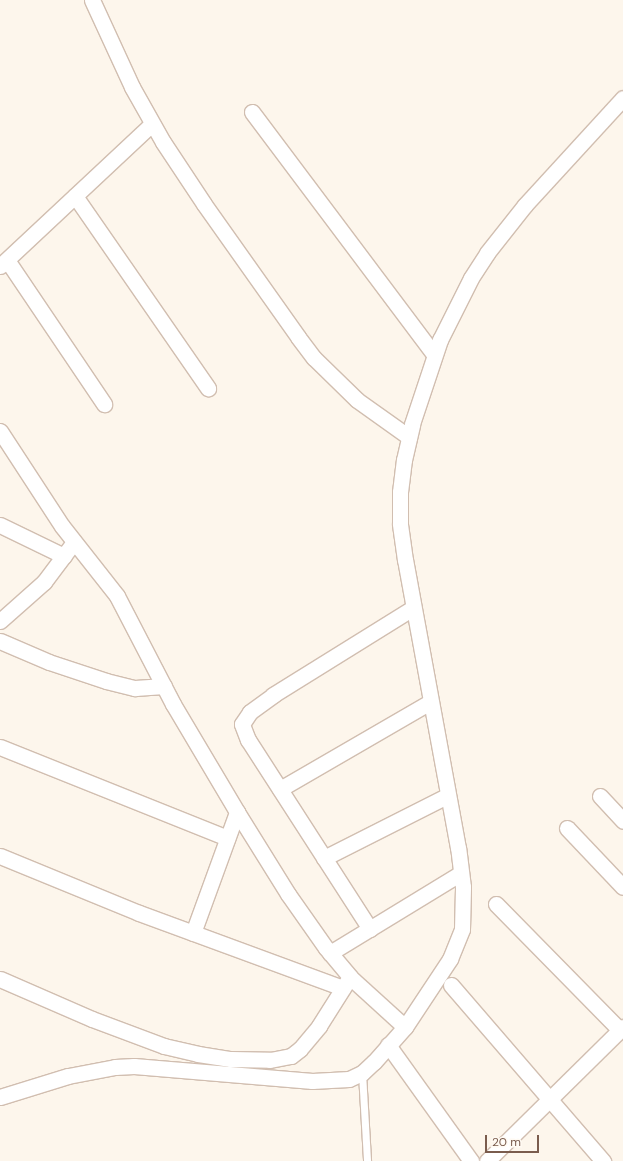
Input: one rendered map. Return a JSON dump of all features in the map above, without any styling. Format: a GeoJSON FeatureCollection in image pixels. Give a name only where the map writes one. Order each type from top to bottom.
{"type":"FeatureCollection","features":[{"type":"Feature","properties":{"kind":"street"},"geometry":{"type":"LineString","coordinates":[[92,0],[132,87],[152,124],[204,204],[298,337],[314,358],[357,400],[409,437]]}},
{"type":"Feature","properties":{"kind":"street"},"geometry":{"type":"LineString","coordinates":[[0,1097],[68,1076],[115,1067],[134,1066],[312,1081],[349,1080],[362,1073],[405,1027],[450,959],[462,929],[464,910],[461,873],[413,608],[400,523],[400,492],[409,437],[434,354],[453,312],[487,253],[525,205],[623,98]]}},
{"type":"Feature","properties":{"kind":"street"},"geometry":{"type":"LineString","coordinates":[[252,112],[434,354]]}},
{"type":"Feature","properties":{"kind":"street"},"geometry":{"type":"LineString","coordinates":[[104,404],[3,263],[152,124]]}},
{"type":"Feature","properties":{"kind":"street"},"geometry":{"type":"LineString","coordinates":[[75,196],[208,388]]}},
{"type":"Feature","properties":{"kind":"street"},"geometry":{"type":"LineString","coordinates":[[0,431],[74,542],[118,596],[164,686],[236,812],[288,894],[330,953],[347,982]]}},
{"type":"Feature","properties":{"kind":"street"},"geometry":{"type":"LineString","coordinates":[[0,525],[64,556]]}},
{"type":"Feature","properties":{"kind":"street"},"geometry":{"type":"LineString","coordinates":[[0,621],[44,582],[74,542]]}},
{"type":"Feature","properties":{"kind":"street"},"geometry":{"type":"LineString","coordinates":[[370,929],[244,732],[242,724],[245,718],[273,694],[413,608]]}},
{"type":"Feature","properties":{"kind":"street"},"geometry":{"type":"LineString","coordinates":[[0,642],[49,662],[106,681],[136,688],[164,686]]}},
{"type":"Feature","properties":{"kind":"street"},"geometry":{"type":"LineString","coordinates":[[280,789],[430,702]]}},
{"type":"Feature","properties":{"kind":"street"},"geometry":{"type":"LineString","coordinates":[[0,747],[228,838]]}},
{"type":"Feature","properties":{"kind":"street"},"geometry":{"type":"LineString","coordinates":[[324,858],[447,796]]}},
{"type":"Feature","properties":{"kind":"street"},"geometry":{"type":"LineString","coordinates":[[600,796],[623,821]]}},
{"type":"Feature","properties":{"kind":"street"},"geometry":{"type":"LineString","coordinates":[[193,933],[236,812]]}},
{"type":"Feature","properties":{"kind":"street"},"geometry":{"type":"LineString","coordinates":[[567,828],[623,887]]}},
{"type":"Feature","properties":{"kind":"street"},"geometry":{"type":"LineString","coordinates":[[0,856],[132,910],[193,933],[347,982],[405,1027]]}},
{"type":"Feature","properties":{"kind":"street"},"geometry":{"type":"LineString","coordinates":[[330,953],[461,873]]}},
{"type":"Feature","properties":{"kind":"street"},"geometry":{"type":"LineString","coordinates":[[487,1161],[622,1028],[496,904]]}},
{"type":"Feature","properties":{"kind":"street"},"geometry":{"type":"LineString","coordinates":[[0,979],[98,1022],[164,1046],[198,1054],[231,1059],[270,1060],[291,1056],[300,1049],[319,1026],[347,982]]}},
{"type":"Feature","properties":{"kind":"street"},"geometry":{"type":"LineString","coordinates":[[451,985],[603,1161]]}},
{"type":"Feature","properties":{"kind":"street"},"geometry":{"type":"LineString","coordinates":[[388,1046],[471,1161]]}},
{"type":"Feature","properties":{"kind":"lane"},"geometry":{"type":"LineString","coordinates":[[362,1073],[367,1161]]}}]}
